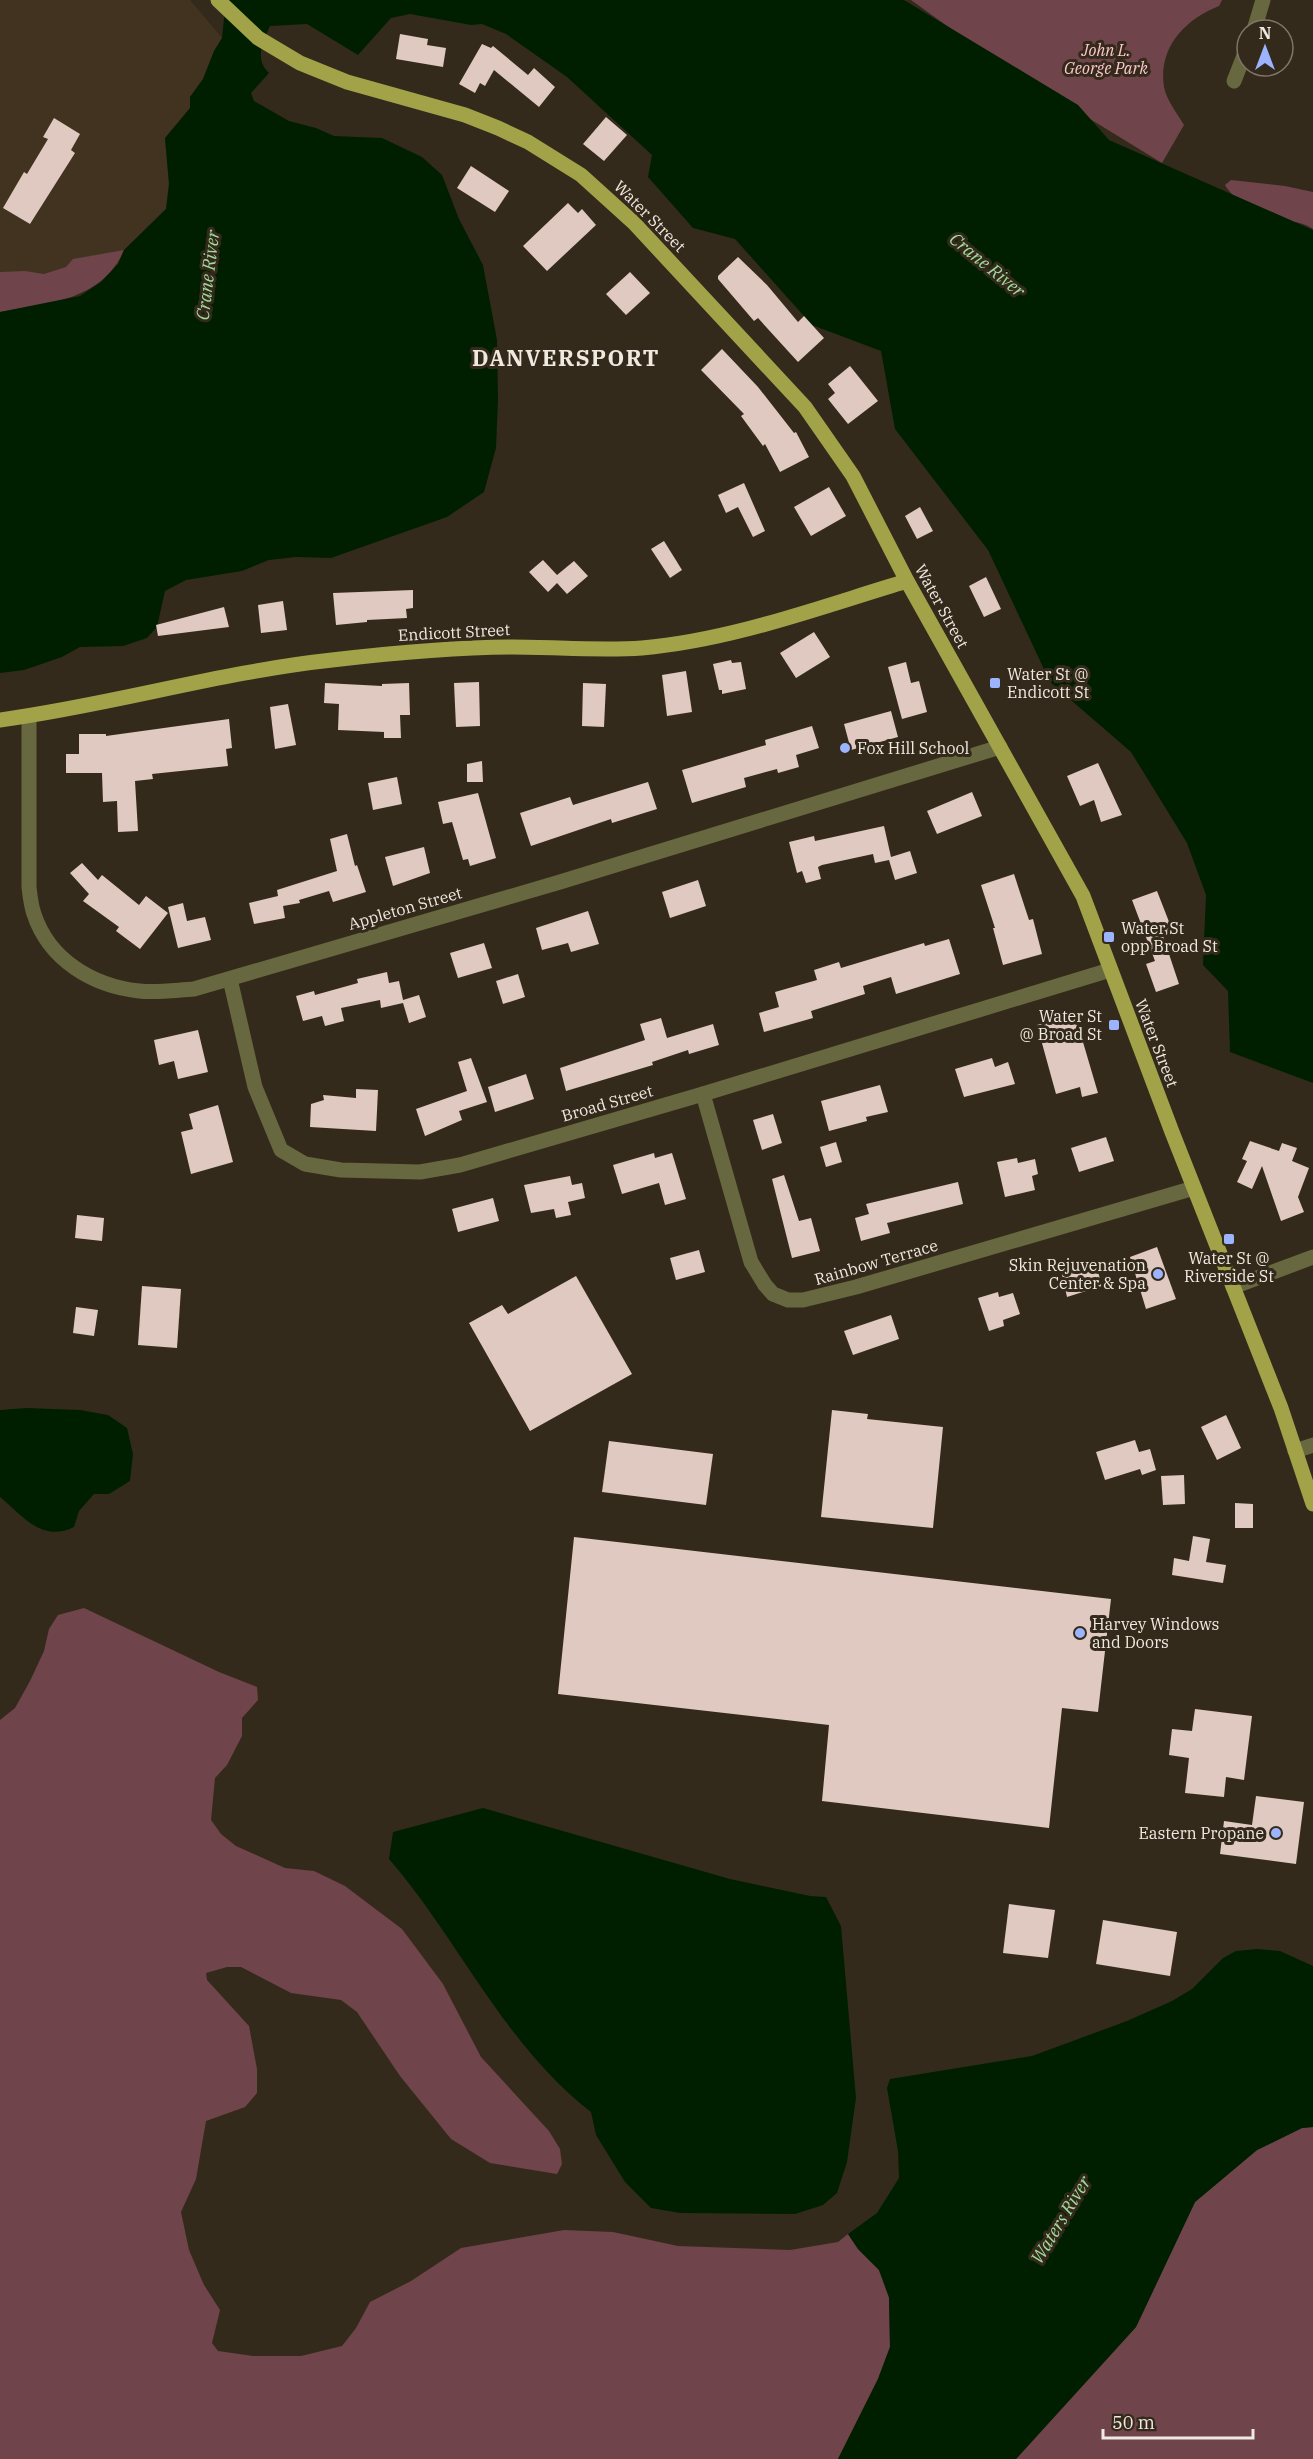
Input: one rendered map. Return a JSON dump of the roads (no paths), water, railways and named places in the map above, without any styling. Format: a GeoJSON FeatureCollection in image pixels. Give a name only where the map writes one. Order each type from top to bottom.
{"type":"FeatureCollection","features":[{"type":"Feature","properties":{"kind":"main road","name":"Water Street"},"geometry":{"type":"LineString","coordinates":[[218,0],[238,22],[277,51],[308,67],[347,82],[465,115],[498,128],[528,141],[581,175],[608,198],[748,343],[805,407],[853,476],[907,581],[1083,896],[1233,1287],[1313,1504]]}},
{"type":"Feature","properties":{"kind":"main road","name":"Endicott Street"},"geometry":{"type":"LineString","coordinates":[[0,720],[189,683],[329,660],[465,649],[642,648],[688,642],[780,620],[907,581]]}},
{"type":"Feature","properties":{"kind":"street"},"geometry":{"type":"LineString","coordinates":[[1258,18],[1263,0]]}},
{"type":"Feature","properties":{"kind":"street","name":"Appleton Street"},"geometry":{"type":"LineString","coordinates":[[29,716],[29,887],[33,913],[46,941],[84,975],[107,986],[141,992],[194,989],[230,979],[560,882],[1000,747]]}},
{"type":"Feature","properties":{"kind":"street","name":"Broad Street"},"geometry":{"type":"LineString","coordinates":[[230,979],[255,1088],[281,1150],[305,1164],[341,1170],[420,1172],[460,1165],[703,1094],[1110,970]]}},
{"type":"Feature","properties":{"kind":"street","name":"Rainbow Terrace"},"geometry":{"type":"LineString","coordinates":[[703,1094],[752,1262],[773,1294],[788,1300],[803,1300],[856,1287],[1194,1188]]}},
{"type":"Feature","properties":{"kind":"street"},"geometry":{"type":"LineString","coordinates":[[1233,1287],[1313,1257]]}},
{"type":"Feature","properties":{"kind":"street"},"geometry":{"type":"LineString","coordinates":[[1295,1451],[1313,1445]]}},
{"type":"Feature","properties":{"kind":"water","name":"Crane River"},"geometry":{"type":"Polygon","coordinates":[[[226,0],[904,0],[1078,105],[1109,140],[1313,230],[1313,1083],[1230,1052],[1228,991],[1203,965],[1206,895],[1187,843],[1131,752],[1050,682],[988,550],[895,429],[881,351],[812,325],[735,239],[693,228],[648,177],[652,155],[567,77],[506,34],[482,24],[471,25],[410,14],[391,18],[358,55],[307,24],[270,26],[261,50],[264,68],[269,73],[251,93],[254,101],[289,121],[316,128],[334,136],[382,138],[422,157],[442,175],[459,219],[483,265],[497,340],[496,448],[484,492],[447,517],[331,558],[296,557],[269,560],[242,571],[186,580],[165,591],[157,627],[147,638],[123,646],[80,647],[62,657],[24,670],[0,673],[0,312],[80,296],[101,282],[118,264],[124,250],[166,209],[169,184],[165,138],[190,108],[190,97],[203,79],[222,38],[226,0]]]}},
{"type":"Feature","properties":{"kind":"water"},"geometry":{"type":"Polygon","coordinates":[[[27,1408],[80,1410],[108,1415],[127,1428],[133,1454],[130,1481],[109,1494],[94,1494],[79,1511],[74,1527],[63,1531],[43,1530],[25,1519],[0,1497],[0,1410],[27,1408]]]}},
{"type":"Feature","properties":{"kind":"water"},"geometry":{"type":"Polygon","coordinates":[[[483,1808],[730,1879],[810,1896],[826,1897],[841,1926],[856,2098],[847,2162],[837,2193],[823,2205],[795,2214],[680,2213],[651,2208],[625,2182],[596,2135],[591,2112],[560,2086],[533,2056],[484,1991],[414,1890],[389,1859],[393,1832],[483,1808]]]}},
{"type":"Feature","properties":{"kind":"water","name":"Waters River"},"geometry":{"type":"Polygon","coordinates":[[[1257,1949],[1280,1951],[1313,1966],[1313,2127],[1302,2128],[1257,2150],[1195,2202],[1136,2327],[1016,2459],[838,2459],[878,2379],[890,2347],[889,2297],[879,2270],[858,2249],[848,2234],[877,2213],[899,2178],[898,2151],[887,2088],[890,2079],[1032,2056],[1127,2021],[1172,2001],[1192,1989],[1223,1958],[1236,1951],[1257,1949]]]}},
{"type":"Feature","properties":{"kind":"place","name":"Water St @ Endicott St"},"geometry":{"type":"Point","coordinates":[995,683]}},
{"type":"Feature","properties":{"kind":"place","name":"Fox Hill School"},"geometry":{"type":"Point","coordinates":[845,748]}},
{"type":"Feature","properties":{"kind":"place","name":"Water St opp Broad St"},"geometry":{"type":"Point","coordinates":[1109,937]}},
{"type":"Feature","properties":{"kind":"place","name":"Water St @ Broad St"},"geometry":{"type":"Point","coordinates":[1114,1025]}},
{"type":"Feature","properties":{"kind":"place","name":"Water St @ Riverside St"},"geometry":{"type":"Point","coordinates":[1229,1239]}},
{"type":"Feature","properties":{"kind":"place","name":"Skin Rejuvenation Center & Spa"},"geometry":{"type":"Point","coordinates":[1158,1274]}},
{"type":"Feature","properties":{"kind":"place","name":"Harvey Windows and Doors"},"geometry":{"type":"Point","coordinates":[1080,1633]}},
{"type":"Feature","properties":{"kind":"place","name":"Eastern Propane"},"geometry":{"type":"Point","coordinates":[1276,1833]}},
{"type":"Feature","properties":{"kind":"district","name":"DANVERSPORT"},"geometry":{"type":"Point","coordinates":[566,358]}},
{"type":"Feature","properties":{"kind":"park label","name":"John L. George Park"},"geometry":{"type":"Point","coordinates":[1106,59]}}]}
